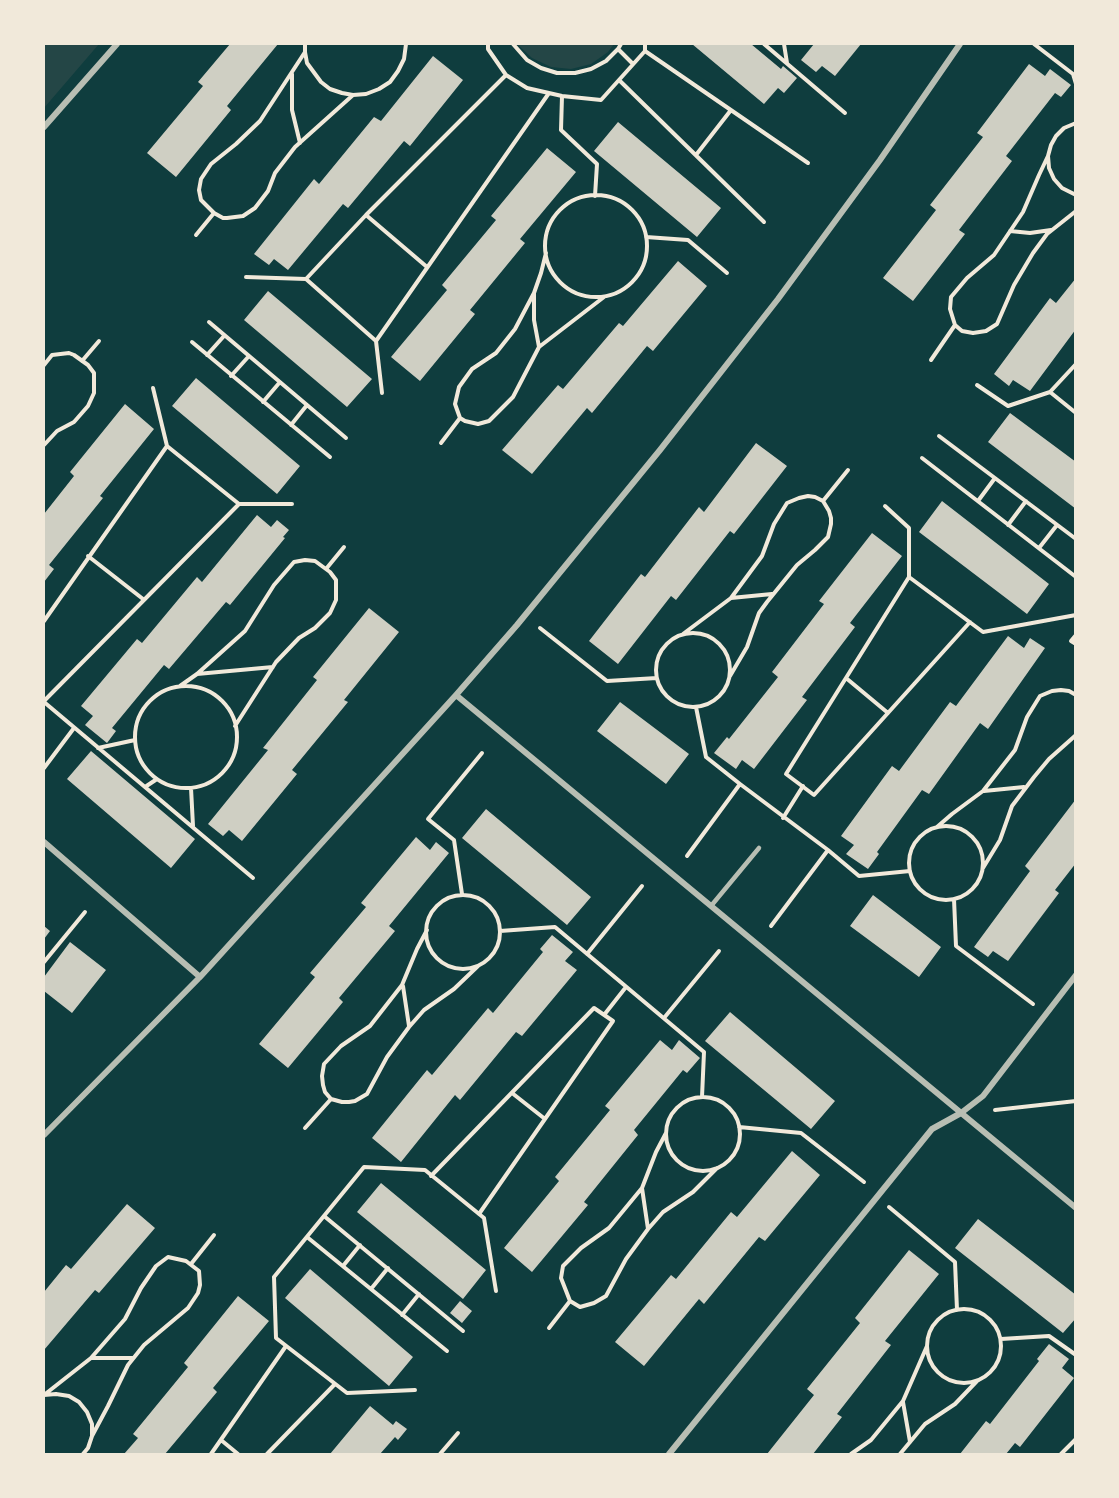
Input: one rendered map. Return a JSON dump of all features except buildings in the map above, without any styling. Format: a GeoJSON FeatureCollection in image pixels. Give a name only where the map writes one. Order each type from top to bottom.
{"type":"FeatureCollection","features":[{"type":"Feature","properties":{"kind":"street"},"geometry":{"type":"LineString","coordinates":[[44,127],[117,44]]}},
{"type":"Feature","properties":{"kind":"street"},"geometry":{"type":"LineString","coordinates":[[44,1135],[200,977],[456,695],[536,603],[744,343],[880,160],[960,44]]}},
{"type":"Feature","properties":{"kind":"street"},"geometry":{"type":"LineString","coordinates":[[456,695],[1076,1208]]}},
{"type":"Feature","properties":{"kind":"street"},"geometry":{"type":"LineString","coordinates":[[44,842],[200,977]]}},
{"type":"Feature","properties":{"kind":"street"},"geometry":{"type":"LineString","coordinates":[[669,1455],[932,1129],[961,1113],[983,1096],[1076,975]]}},
{"type":"Feature","properties":{"kind":"lane"},"geometry":{"type":"LineString","coordinates":[[711,906],[759,848]]}},
{"type":"Feature","properties":{"kind":"path"},"geometry":{"type":"LineString","coordinates":[[305,44],[304,52],[292,73],[260,121],[211,164],[201,179],[199,190],[201,200],[214,213],[223,218],[243,216],[255,208],[268,191],[275,173],[300,143],[353,95]]}},
{"type":"Feature","properties":{"kind":"path"},"geometry":{"type":"LineString","coordinates":[[304,52],[308,63],[321,82],[330,89],[353,95],[366,94],[390,81],[404,59],[406,44]]}},
{"type":"Feature","properties":{"kind":"path"},"geometry":{"type":"LineString","coordinates":[[481,44],[488,44],[488,49],[506,75],[527,88],[562,96],[601,100],[645,51],[645,44]]}},
{"type":"Feature","properties":{"kind":"path"},"geometry":{"type":"LineString","coordinates":[[513,44],[527,60],[557,73],[575,73],[591,69],[606,61],[621,44]]}},
{"type":"Feature","properties":{"kind":"path"},"geometry":{"type":"LineString","coordinates":[[764,44],[845,113]]}},
{"type":"Feature","properties":{"kind":"path"},"geometry":{"type":"LineString","coordinates":[[784,44],[787,63]]}},
{"type":"Feature","properties":{"kind":"path"},"geometry":{"type":"LineString","coordinates":[[1034,44],[1073,74],[1076,84]]}},
{"type":"Feature","properties":{"kind":"path"},"geometry":{"type":"LineString","coordinates":[[618,49],[633,64]]}},
{"type":"Feature","properties":{"kind":"path"},"geometry":{"type":"LineString","coordinates":[[645,51],[808,163]]}},
{"type":"Feature","properties":{"kind":"path"},"geometry":{"type":"LineString","coordinates":[[292,73],[292,110],[300,143]]}},
{"type":"Feature","properties":{"kind":"path"},"geometry":{"type":"LineString","coordinates":[[306,279],[366,215],[506,75]]}},
{"type":"Feature","properties":{"kind":"path"},"geometry":{"type":"LineString","coordinates":[[619,80],[764,222]]}},
{"type":"Feature","properties":{"kind":"path"},"geometry":{"type":"LineString","coordinates":[[382,393],[376,341],[549,93]]}},
{"type":"Feature","properties":{"kind":"path"},"geometry":{"type":"LineString","coordinates":[[562,96],[561,130],[597,164],[595,196]]}},
{"type":"Feature","properties":{"kind":"path"},"geometry":{"type":"LineString","coordinates":[[696,155],[731,110]]}},
{"type":"Feature","properties":{"kind":"path"},"geometry":{"type":"LineString","coordinates":[[1076,123],[1064,128],[1056,136],[1023,212],[994,255],[967,278],[951,297],[950,309],[955,325],[962,331],[973,333],[986,331],[997,324],[1025,264],[1047,234],[1076,211]]}},
{"type":"Feature","properties":{"kind":"path"},"geometry":{"type":"LineString","coordinates":[[1048,156],[1049,168],[1054,179],[1062,188],[1076,195]]}},
{"type":"Feature","properties":{"kind":"path"},"geometry":{"type":"LineString","coordinates":[[546,254],[534,293],[515,329],[496,353],[472,369],[459,387],[455,404],[460,418],[478,424],[494,417],[513,398],[539,347],[604,297],[628,285],[638,275],[644,263],[646,237],[641,223],[633,212],[622,203],[609,197],[580,198],[568,204],[549,226],[546,240],[548,265],[561,284],[570,290],[581,295],[604,297]]}},
{"type":"Feature","properties":{"kind":"path"},"geometry":{"type":"LineString","coordinates":[[195,235],[214,213]]}},
{"type":"Feature","properties":{"kind":"path"},"geometry":{"type":"LineString","coordinates":[[366,215],[428,267]]}},
{"type":"Feature","properties":{"kind":"path"},"geometry":{"type":"LineString","coordinates":[[1010,231],[1030,233],[1052,230]]}},
{"type":"Feature","properties":{"kind":"path"},"geometry":{"type":"LineString","coordinates":[[646,237],[688,240],[727,273]]}},
{"type":"Feature","properties":{"kind":"path"},"geometry":{"type":"LineString","coordinates":[[246,277],[306,279],[376,341]]}},
{"type":"Feature","properties":{"kind":"path"},"geometry":{"type":"LineString","coordinates":[[534,293],[534,320],[539,347]]}},
{"type":"Feature","properties":{"kind":"path"},"geometry":{"type":"LineString","coordinates":[[208,322],[346,438]]}},
{"type":"Feature","properties":{"kind":"path"},"geometry":{"type":"LineString","coordinates":[[931,360],[955,325]]}},
{"type":"Feature","properties":{"kind":"path"},"geometry":{"type":"LineString","coordinates":[[207,355],[224,336]]}},
{"type":"Feature","properties":{"kind":"path"},"geometry":{"type":"LineString","coordinates":[[82,361],[99,341]]}},
{"type":"Feature","properties":{"kind":"path"},"geometry":{"type":"LineString","coordinates":[[192,342],[330,457]]}},
{"type":"Feature","properties":{"kind":"path"},"geometry":{"type":"LineString","coordinates":[[44,365],[52,355],[74,355],[88,365],[94,374],[94,393],[88,406],[74,422],[57,431],[44,445]]}},
{"type":"Feature","properties":{"kind":"path"},"geometry":{"type":"LineString","coordinates":[[231,376],[249,356]]}},
{"type":"Feature","properties":{"kind":"path"},"geometry":{"type":"LineString","coordinates":[[977,385],[1008,406],[1050,392],[1076,364]]}},
{"type":"Feature","properties":{"kind":"path"},"geometry":{"type":"LineString","coordinates":[[263,402],[280,382]]}},
{"type":"Feature","properties":{"kind":"path"},"geometry":{"type":"LineString","coordinates":[[153,388],[166,446],[239,504],[292,504]]}},
{"type":"Feature","properties":{"kind":"path"},"geometry":{"type":"LineString","coordinates":[[1050,392],[1076,413]]}},
{"type":"Feature","properties":{"kind":"path"},"geometry":{"type":"LineString","coordinates":[[291,425],[308,405]]}},
{"type":"Feature","properties":{"kind":"path"},"geometry":{"type":"LineString","coordinates":[[441,443],[460,418]]}},
{"type":"Feature","properties":{"kind":"path"},"geometry":{"type":"LineString","coordinates":[[939,435],[1076,539]]}},
{"type":"Feature","properties":{"kind":"path"},"geometry":{"type":"LineString","coordinates":[[44,621],[166,446]]}},
{"type":"Feature","properties":{"kind":"path"},"geometry":{"type":"LineString","coordinates":[[922,458],[1076,577]]}},
{"type":"Feature","properties":{"kind":"path"},"geometry":{"type":"LineString","coordinates":[[823,501],[848,470]]}},
{"type":"Feature","properties":{"kind":"path"},"geometry":{"type":"LineString","coordinates":[[978,501],[995,478]]}},
{"type":"Feature","properties":{"kind":"path"},"geometry":{"type":"LineString","coordinates":[[808,496],[823,501],[831,518],[828,537],[796,565],[759,613],[747,647],[720,695],[712,702],[696,706],[682,705],[666,695],[657,678],[659,656],[665,646],[731,598],[762,556],[774,524],[788,502],[808,496]]}},
{"type":"Feature","properties":{"kind":"path"},"geometry":{"type":"LineString","coordinates":[[1008,525],[1026,501]]}},
{"type":"Feature","properties":{"kind":"path"},"geometry":{"type":"LineString","coordinates":[[239,504],[44,702],[254,878]]}},
{"type":"Feature","properties":{"kind":"path"},"geometry":{"type":"LineString","coordinates":[[885,506],[909,528],[909,577],[786,774],[814,795],[970,622]]}},
{"type":"Feature","properties":{"kind":"path"},"geometry":{"type":"LineString","coordinates":[[1039,549],[1057,525]]}},
{"type":"Feature","properties":{"kind":"path"},"geometry":{"type":"LineString","coordinates":[[326,569],[344,547]]}},
{"type":"Feature","properties":{"kind":"path"},"geometry":{"type":"LineString","coordinates":[[88,556],[143,599]]}},
{"type":"Feature","properties":{"kind":"path"},"geometry":{"type":"LineString","coordinates":[[180,686],[245,631],[274,585],[294,562],[315,561],[336,580],[336,600],[330,614],[315,628],[299,638],[273,667],[236,726]]}},
{"type":"Feature","properties":{"kind":"path"},"geometry":{"type":"LineString","coordinates":[[909,577],[983,632],[1076,615]]}},
{"type":"Feature","properties":{"kind":"path"},"geometry":{"type":"LineString","coordinates":[[731,598],[773,594]]}},
{"type":"Feature","properties":{"kind":"path"},"geometry":{"type":"LineString","coordinates":[[540,628],[607,681],[657,678]]}},
{"type":"Feature","properties":{"kind":"path"},"geometry":{"type":"LineString","coordinates":[[683,634],[695,633],[708,636],[718,642],[726,652],[730,664],[730,676]]}},
{"type":"Feature","properties":{"kind":"path"},"geometry":{"type":"LineString","coordinates":[[1076,635],[1071,641],[1076,644]]}},
{"type":"Feature","properties":{"kind":"path"},"geometry":{"type":"LineString","coordinates":[[196,674],[273,667]]}},
{"type":"Feature","properties":{"kind":"path"},"geometry":{"type":"LineString","coordinates":[[846,678],[888,713]]}},
{"type":"Feature","properties":{"kind":"path"},"geometry":{"type":"LineString","coordinates":[[180,686],[195,687],[215,696],[231,712],[236,726],[235,751],[230,762],[214,780],[191,788],[167,785],[157,779],[138,755],[135,740],[136,725],[142,711],[152,699],[165,690],[180,686]]}},
{"type":"Feature","properties":{"kind":"path"},"geometry":{"type":"LineString","coordinates":[[936,828],[983,791],[1015,750],[1027,717],[1040,696],[1061,690],[1076,694]]}},
{"type":"Feature","properties":{"kind":"path"},"geometry":{"type":"LineString","coordinates":[[696,706],[706,758],[743,787]]}},
{"type":"Feature","properties":{"kind":"path"},"geometry":{"type":"LineString","coordinates":[[44,768],[74,728]]}},
{"type":"Feature","properties":{"kind":"path"},"geometry":{"type":"LineString","coordinates":[[982,870],[982,857],[978,845],[961,829],[948,826],[926,832],[912,849],[909,860],[913,880],[926,895],[944,900],[964,896],[979,880],[982,870],[1000,840],[1012,806],[1025,787],[1049,759],[1076,735]]}},
{"type":"Feature","properties":{"kind":"path"},"geometry":{"type":"LineString","coordinates":[[98,748],[135,740]]}},
{"type":"Feature","properties":{"kind":"path"},"geometry":{"type":"LineString","coordinates":[[462,894],[454,840],[428,819],[482,753]]}},
{"type":"Feature","properties":{"kind":"path"},"geometry":{"type":"LineString","coordinates":[[145,787],[157,779]]}},
{"type":"Feature","properties":{"kind":"path"},"geometry":{"type":"LineString","coordinates":[[783,818],[803,786]]}},
{"type":"Feature","properties":{"kind":"path"},"geometry":{"type":"LineString","coordinates":[[983,791],[1025,787]]}},
{"type":"Feature","properties":{"kind":"path"},"geometry":{"type":"LineString","coordinates":[[191,788],[193,827]]}},
{"type":"Feature","properties":{"kind":"path"},"geometry":{"type":"LineString","coordinates":[[828,850],[859,876],[910,871]]}},
{"type":"Feature","properties":{"kind":"path"},"geometry":{"type":"LineString","coordinates":[[587,954],[642,886]]}},
{"type":"Feature","properties":{"kind":"path"},"geometry":{"type":"LineString","coordinates":[[427,930],[402,986],[370,1026],[341,1046],[324,1064],[323,1085],[331,1099],[349,1102],[367,1094],[387,1057],[424,1010],[454,989],[494,951],[499,942],[500,931],[495,912],[481,899],[462,894],[451,897],[441,902],[428,920],[428,943],[433,954],[454,968],[466,969],[478,966]]}},
{"type":"Feature","properties":{"kind":"path"},"geometry":{"type":"LineString","coordinates":[[954,899],[956,946],[1033,1004]]}},
{"type":"Feature","properties":{"kind":"path"},"geometry":{"type":"LineString","coordinates":[[44,962],[85,912]]}},
{"type":"Feature","properties":{"kind":"path"},"geometry":{"type":"LineString","coordinates":[[500,931],[555,927],[704,1052],[702,1097]]}},
{"type":"Feature","properties":{"kind":"path"},"geometry":{"type":"LineString","coordinates":[[664,1018],[719,951]]}},
{"type":"Feature","properties":{"kind":"path"},"geometry":{"type":"LineString","coordinates":[[402,986],[409,1027]]}},
{"type":"Feature","properties":{"kind":"path"},"geometry":{"type":"LineString","coordinates":[[604,1015],[626,987]]}},
{"type":"Feature","properties":{"kind":"path"},"geometry":{"type":"LineString","coordinates":[[431,1176],[594,1008],[613,1021],[479,1214]]}},
{"type":"Feature","properties":{"kind":"path"},"geometry":{"type":"LineString","coordinates":[[512,1093],[544,1119]]}},
{"type":"Feature","properties":{"kind":"path"},"geometry":{"type":"LineString","coordinates":[[666,1133],[642,1188],[609,1228],[581,1248],[563,1266],[561,1278],[570,1301],[580,1307],[606,1296],[626,1259],[663,1212],[693,1192],[717,1168],[728,1161],[735,1151],[739,1139],[739,1127],[730,1108],[712,1098],[691,1099],[681,1104],[673,1112],[668,1122],[667,1145],[673,1156],[693,1170],[705,1171],[717,1168]]}},
{"type":"Feature","properties":{"kind":"path"},"geometry":{"type":"LineString","coordinates":[[305,1128],[331,1099]]}},
{"type":"Feature","properties":{"kind":"path"},"geometry":{"type":"LineString","coordinates":[[994,1110],[1076,1101]]}},
{"type":"Feature","properties":{"kind":"path"},"geometry":{"type":"LineString","coordinates":[[739,1127],[801,1133],[864,1182]]}},
{"type":"Feature","properties":{"kind":"path"},"geometry":{"type":"LineString","coordinates":[[415,1390],[347,1393],[276,1338],[274,1277],[364,1167],[425,1170],[484,1218],[496,1291]]}},
{"type":"Feature","properties":{"kind":"path"},"geometry":{"type":"LineString","coordinates":[[642,1188],[648,1229]]}},
{"type":"Feature","properties":{"kind":"path"},"geometry":{"type":"LineString","coordinates":[[886,1205],[955,1262],[957,1310]]}},
{"type":"Feature","properties":{"kind":"path"},"geometry":{"type":"LineString","coordinates":[[324,1216],[463,1331]]}},
{"type":"Feature","properties":{"kind":"path"},"geometry":{"type":"LineString","coordinates":[[191,1264],[214,1235]]}},
{"type":"Feature","properties":{"kind":"path"},"geometry":{"type":"LineString","coordinates":[[307,1237],[447,1352]]}},
{"type":"Feature","properties":{"kind":"path"},"geometry":{"type":"LineString","coordinates":[[342,1266],[360,1245]]}},
{"type":"Feature","properties":{"kind":"path"},"geometry":{"type":"LineString","coordinates":[[44,1395],[91,1358],[125,1319],[141,1288],[156,1266],[168,1257],[186,1261],[199,1271],[198,1293],[188,1308],[144,1345],[128,1365],[83,1455]]}},
{"type":"Feature","properties":{"kind":"path"},"geometry":{"type":"LineString","coordinates":[[371,1289],[388,1268]]}},
{"type":"Feature","properties":{"kind":"path"},"geometry":{"type":"LineString","coordinates":[[402,1315],[419,1294]]}},
{"type":"Feature","properties":{"kind":"path"},"geometry":{"type":"LineString","coordinates":[[549,1328],[570,1301]]}},
{"type":"Feature","properties":{"kind":"path"},"geometry":{"type":"LineString","coordinates":[[851,1455],[871,1440],[903,1401],[936,1322],[946,1314],[957,1310],[980,1312],[990,1319],[1001,1339],[1001,1352],[997,1364],[955,1404],[925,1424],[900,1455]]}},
{"type":"Feature","properties":{"kind":"path"},"geometry":{"type":"LineString","coordinates":[[1001,1339],[1049,1336],[1076,1355]]}},
{"type":"Feature","properties":{"kind":"path"},"geometry":{"type":"LineString","coordinates":[[927,1345],[934,1368],[943,1377],[955,1382],[967,1383],[979,1380]]}},
{"type":"Feature","properties":{"kind":"path"},"geometry":{"type":"LineString","coordinates":[[211,1455],[286,1346]]}},
{"type":"Feature","properties":{"kind":"path"},"geometry":{"type":"LineString","coordinates":[[91,1358],[134,1358]]}},
{"type":"Feature","properties":{"kind":"path"},"geometry":{"type":"LineString","coordinates":[[267,1455],[335,1384]]}},
{"type":"Feature","properties":{"kind":"path"},"geometry":{"type":"LineString","coordinates":[[44,1395],[69,1396],[79,1402],[87,1412],[92,1424],[92,1436]]}},
{"type":"Feature","properties":{"kind":"path"},"geometry":{"type":"LineString","coordinates":[[903,1401],[910,1442]]}},
{"type":"Feature","properties":{"kind":"path"},"geometry":{"type":"LineString","coordinates":[[440,1455],[458,1432]]}},
{"type":"Feature","properties":{"kind":"path"},"geometry":{"type":"LineString","coordinates":[[1061,1455],[1076,1439]]}},
{"type":"Feature","properties":{"kind":"path"},"geometry":{"type":"LineString","coordinates":[[221,1440],[238,1455]]}},
{"type":"Feature","properties":{"kind":"shaded area"},"geometry":{"type":"Polygon","coordinates":[[[44,44],[99,44],[44,108],[44,44]]]}},
{"type":"Feature","properties":{"kind":"shaded area"},"geometry":{"type":"Polygon","coordinates":[[[517,44],[614,44],[608,52],[591,64],[571,69],[551,67],[532,58],[517,44]]]}}]}
